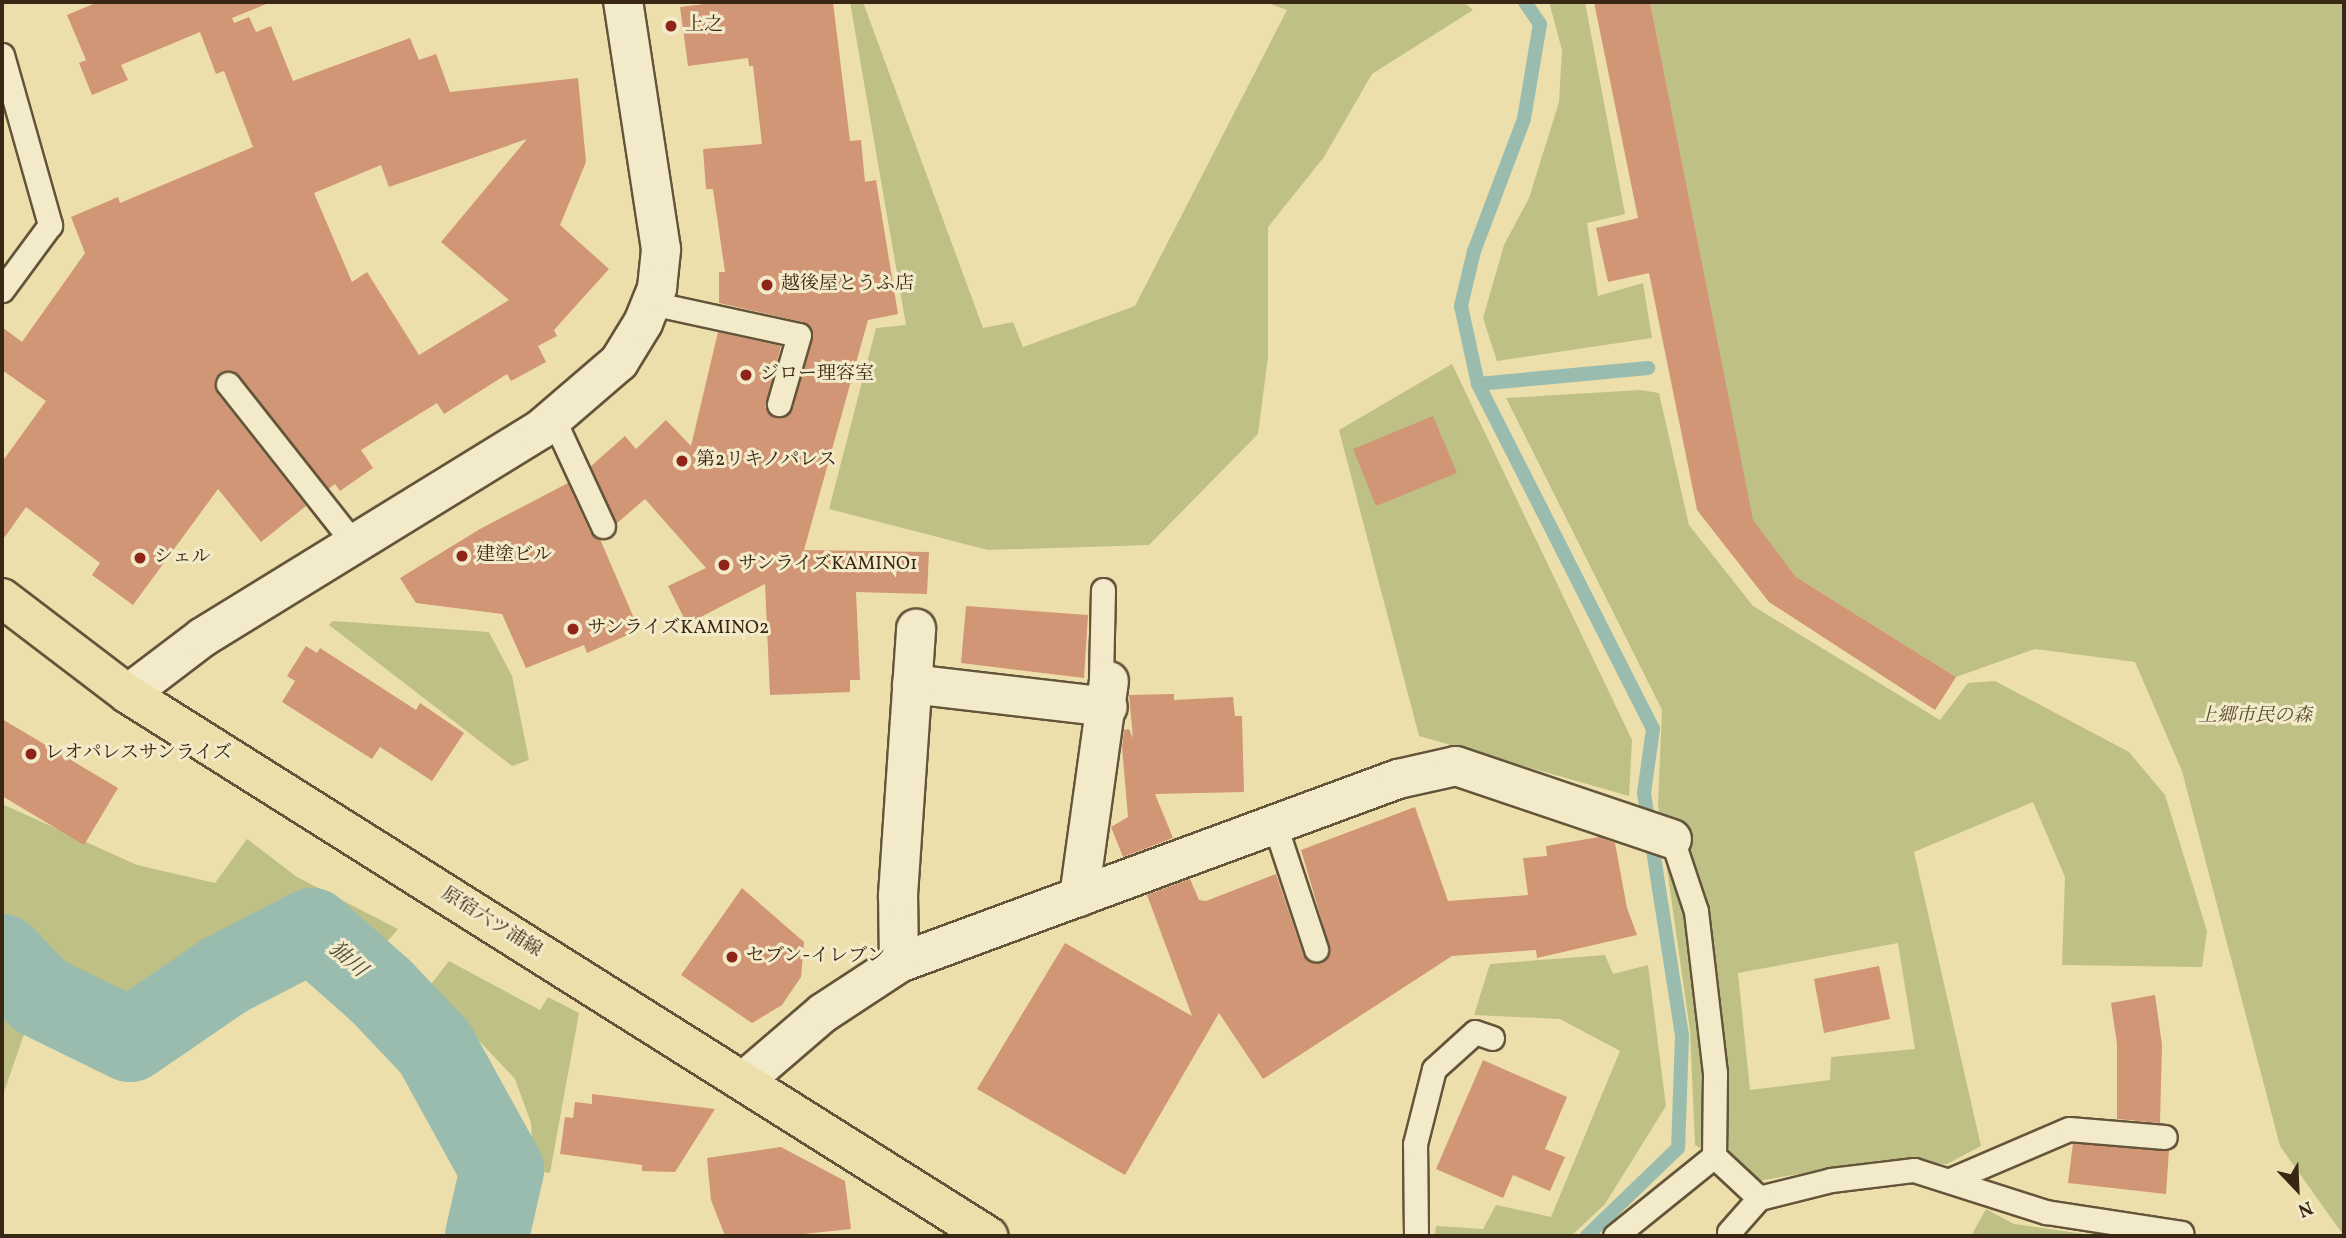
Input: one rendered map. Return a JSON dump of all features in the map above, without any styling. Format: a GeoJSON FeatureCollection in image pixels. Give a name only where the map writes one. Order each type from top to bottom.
{"type":"FeatureCollection","features":[{"type":"Feature","properties":{"kind":"main road","name":"原宿六ツ浦線"},"geometry":{"type":"LineString","coordinates":[[2,598],[128,694],[745,1080],[988,1236]]}},
{"type":"Feature","properties":{"kind":"street"},"geometry":{"type":"LineString","coordinates":[[128,694],[202,637],[355,545],[553,418],[618,362],[657,288],[659,227],[623,2]]}},
{"type":"Feature","properties":{"kind":"street"},"geometry":{"type":"LineString","coordinates":[[899,963],[898,895],[916,629]]}},
{"type":"Feature","properties":{"kind":"street"},"geometry":{"type":"LineString","coordinates":[[912,684],[1109,694],[1079,897]]}},
{"type":"Feature","properties":{"kind":"street"},"geometry":{"type":"LineString","coordinates":[[745,1080],[823,1013],[899,963],[1398,779],[1457,766],[1672,839]]}},
{"type":"Feature","properties":{"kind":"lane"},"geometry":{"type":"LineString","coordinates":[[2,55],[50,225],[2,290]]}},
{"type":"Feature","properties":{"kind":"lane"},"geometry":{"type":"LineString","coordinates":[[651,303],[799,335],[779,404]]}},
{"type":"Feature","properties":{"kind":"lane"},"geometry":{"type":"LineString","coordinates":[[229,384],[355,545]]}},
{"type":"Feature","properties":{"kind":"lane"},"geometry":{"type":"LineString","coordinates":[[553,418],[603,526]]}},
{"type":"Feature","properties":{"kind":"lane"},"geometry":{"type":"LineString","coordinates":[[1103,590],[1101,679],[1109,694]]}},
{"type":"Feature","properties":{"kind":"lane"},"geometry":{"type":"LineString","coordinates":[[1275,825],[1317,949]]}},
{"type":"Feature","properties":{"kind":"lane"},"geometry":{"type":"LineString","coordinates":[[1672,839],[1696,911],[1715,1073],[1714,1156],[1759,1198]]}},
{"type":"Feature","properties":{"kind":"lane"},"geometry":{"type":"LineString","coordinates":[[1416,1236],[1415,1144],[1434,1069],[1475,1032],[1492,1038]]}},
{"type":"Feature","properties":{"kind":"lane"},"geometry":{"type":"LineString","coordinates":[[1950,1180],[2069,1129],[2165,1137]]}},
{"type":"Feature","properties":{"kind":"lane"},"geometry":{"type":"LineString","coordinates":[[1615,1236],[1714,1156]]}},
{"type":"Feature","properties":{"kind":"lane"},"geometry":{"type":"LineString","coordinates":[[1729,1232],[1759,1198],[1831,1180],[1914,1170],[2046,1212],[2181,1233]]}},
{"type":"Feature","properties":{"kind":"green space"},"geometry":{"type":"Polygon","coordinates":[[[850,2],[863,2],[983,328],[1013,322],[1023,347],[1135,306],[1287,10],[1265,2],[1464,2],[1473,10],[1372,74],[1324,157],[1268,227],[1268,357],[1258,434],[1149,545],[988,550],[829,509],[876,328],[906,325],[850,2]]]}},
{"type":"Feature","properties":{"kind":"green space"},"geometry":{"type":"Polygon","coordinates":[[[1549,2],[1585,2],[1625,214],[1587,223],[1598,296],[1643,283],[1652,338],[1497,361],[1483,318],[1504,245],[1529,198],[1559,102],[1562,50],[1549,2]]]}},
{"type":"Feature","properties":{"kind":"green space","name":"上郷市民の森"},"geometry":{"type":"Polygon","coordinates":[[[1650,2],[2344,2],[2344,1236],[2280,1146],[2182,771],[2135,662],[2035,649],[1956,677],[1796,577],[1734,496],[1747,493],[1650,2]]]}},
{"type":"Feature","properties":{"kind":"green space"},"geometry":{"type":"Polygon","coordinates":[[[1452,364],[1632,740],[1629,796],[1419,736],[1339,430],[1452,364]]]}},
{"type":"Feature","properties":{"kind":"green space"},"geometry":{"type":"Polygon","coordinates":[[[1640,390],[1659,393],[1689,525],[1753,606],[1940,720],[1968,683],[1995,681],[2129,752],[2165,795],[2207,931],[2202,967],[2062,965],[2065,877],[2033,802],[1914,852],[1981,1146],[1947,1164],[1882,1160],[1758,1181],[1695,1145],[1690,1031],[1658,805],[1662,710],[1506,398],[1640,390]],[[1898,943],[1738,973],[1750,1090],[1830,1080],[1831,1057],[1915,1049],[1898,943]]]}},
{"type":"Feature","properties":{"kind":"green space"},"geometry":{"type":"Polygon","coordinates":[[[333,621],[489,632],[512,676],[529,760],[512,766],[329,625],[333,621]]]}},
{"type":"Feature","properties":{"kind":"green space"},"geometry":{"type":"Polygon","coordinates":[[[2,804],[137,865],[215,883],[247,839],[297,877],[398,929],[381,949],[306,913],[213,958],[130,1025],[46,983],[2,938],[2,804]]]}},
{"type":"Feature","properties":{"kind":"green space"},"geometry":{"type":"Polygon","coordinates":[[[1605,955],[1613,974],[1648,965],[1666,1106],[1605,1204],[1571,1236],[1435,1236],[1436,1226],[1483,1229],[1496,1205],[1551,1217],[1620,1051],[1560,1019],[1474,1015],[1490,964],[1605,955]]]}},
{"type":"Feature","properties":{"kind":"green space"},"geometry":{"type":"Polygon","coordinates":[[[449,961],[540,1010],[548,997],[579,1013],[550,1173],[534,1171],[531,1123],[515,1079],[429,987],[449,961]]]}},
{"type":"Feature","properties":{"kind":"green space"},"geometry":{"type":"Polygon","coordinates":[[[2,980],[32,1011],[2,1098],[2,980]]]}},
{"type":"Feature","properties":{"kind":"green space"},"geometry":{"type":"Polygon","coordinates":[[[1986,1209],[2014,1224],[2098,1236],[1971,1236],[1986,1209]]]}},
{"type":"Feature","properties":{"kind":"building"},"geometry":{"type":"Polygon","coordinates":[[[98,2],[271,2],[232,18],[234,23],[249,17],[256,32],[271,26],[293,81],[410,38],[419,60],[436,54],[450,92],[578,78],[586,162],[560,225],[609,269],[554,330],[557,336],[538,346],[546,362],[511,381],[507,374],[444,414],[437,403],[361,450],[373,468],[340,491],[335,484],[328,489],[239,375],[233,371],[220,373],[215,379],[217,393],[306,506],[261,542],[218,489],[133,605],[92,575],[100,563],[26,507],[2,541],[2,462],[46,401],[2,370],[2,327],[22,342],[85,253],[71,217],[118,197],[120,203],[253,147],[224,71],[216,74],[200,32],[121,65],[128,80],[92,95],[79,63],[86,60],[67,15],[98,2]],[[527,139],[389,187],[381,165],[314,193],[352,282],[367,272],[419,355],[509,300],[441,242],[527,139]]]}},
{"type":"Feature","properties":{"kind":"building"},"geometry":{"type":"Polygon","coordinates":[[[720,2],[833,2],[850,141],[861,140],[865,182],[876,180],[898,314],[868,320],[804,550],[929,552],[927,594],[856,592],[860,680],[850,680],[850,692],[770,695],[765,584],[687,624],[668,586],[706,568],[645,499],[616,524],[591,466],[625,436],[636,449],[666,420],[691,446],[718,332],[781,346],[765,407],[774,417],[788,415],[812,339],[812,331],[803,322],[719,303],[719,272],[725,272],[713,189],[706,189],[703,149],[762,144],[753,66],[749,66],[748,58],[688,66],[680,7],[720,2]]]}},
{"type":"Feature","properties":{"kind":"building"},"geometry":{"type":"Polygon","coordinates":[[[1594,2],[1650,2],[1753,520],[1796,577],[1956,677],[1935,710],[1769,602],[1697,510],[1649,273],[1608,282],[1596,228],[1638,218],[1594,2]]]}},
{"type":"Feature","properties":{"kind":"building"},"geometry":{"type":"Polygon","coordinates":[[[1433,416],[1457,473],[1376,506],[1353,449],[1433,416]]]}},
{"type":"Feature","properties":{"kind":"building"},"geometry":{"type":"Polygon","coordinates":[[[568,483],[590,532],[600,539],[639,630],[587,653],[584,645],[526,668],[502,614],[416,603],[400,578],[480,529],[568,483]]]}},
{"type":"Feature","properties":{"kind":"building"},"geometry":{"type":"Polygon","coordinates":[[[966,606],[1088,615],[1084,678],[961,663],[966,606]]]}},
{"type":"Feature","properties":{"kind":"building"},"geometry":{"type":"Polygon","coordinates":[[[306,646],[317,653],[320,648],[416,710],[420,703],[464,733],[432,781],[380,747],[372,759],[282,702],[295,681],[287,676],[306,646]]]}},
{"type":"Feature","properties":{"kind":"building"},"geometry":{"type":"Polygon","coordinates":[[[1174,694],[1174,700],[1233,697],[1235,716],[1242,716],[1244,792],[1155,794],[1173,838],[1123,857],[1111,827],[1128,817],[1122,747],[1124,730],[1129,729],[1133,738],[1129,695],[1174,694]]]}},
{"type":"Feature","properties":{"kind":"building","name":"レオパレスサンライズ"},"geometry":{"type":"Polygon","coordinates":[[[2,719],[118,788],[84,845],[2,796],[2,719]]]}},
{"type":"Feature","properties":{"kind":"building"},"geometry":{"type":"Polygon","coordinates":[[[1415,807],[1448,901],[1528,895],[1523,858],[1547,856],[1546,846],[1599,837],[1615,843],[1627,908],[1637,935],[1537,958],[1536,950],[1452,956],[1263,1079],[1219,1013],[1125,1175],[977,1089],[1065,943],[1192,1016],[1147,895],[1190,879],[1199,900],[1206,901],[1276,874],[1303,954],[1313,962],[1321,962],[1329,945],[1301,850],[1415,807]]]}},
{"type":"Feature","properties":{"kind":"building"},"geometry":{"type":"Polygon","coordinates":[[[742,888],[804,942],[801,977],[782,1005],[752,1023],[681,975],[742,888]]]}},
{"type":"Feature","properties":{"kind":"building"},"geometry":{"type":"Polygon","coordinates":[[[1879,966],[1890,1019],[1824,1033],[1814,979],[1879,966]]]}},
{"type":"Feature","properties":{"kind":"building"},"geometry":{"type":"Polygon","coordinates":[[[2155,995],[2162,1045],[2160,1123],[2117,1119],[2117,1044],[2111,1003],[2155,995]]]}},
{"type":"Feature","properties":{"kind":"building"},"geometry":{"type":"Polygon","coordinates":[[[1483,1060],[1567,1097],[1545,1149],[1565,1157],[1550,1191],[1513,1175],[1503,1198],[1436,1169],[1483,1060]]]}},
{"type":"Feature","properties":{"kind":"building"},"geometry":{"type":"Polygon","coordinates":[[[592,1094],[715,1109],[675,1172],[642,1171],[642,1165],[560,1154],[565,1117],[573,1118],[575,1102],[592,1104],[592,1094]]]}},
{"type":"Feature","properties":{"kind":"building"},"geometry":{"type":"Polygon","coordinates":[[[2073,1143],[2169,1150],[2166,1194],[2068,1183],[2073,1143]]]}},
{"type":"Feature","properties":{"kind":"building"},"geometry":{"type":"Polygon","coordinates":[[[781,1147],[845,1181],[851,1229],[785,1236],[725,1236],[711,1200],[707,1158],[781,1147]]]}},
{"type":"Feature","properties":{"kind":"waterway"},"geometry":{"type":"LineString","coordinates":[[1525,2],[1540,24],[1524,119],[1474,251],[1461,306],[1478,384],[1653,729],[1644,793],[1682,1036],[1678,1148],[1587,1236]]}},
{"type":"Feature","properties":{"kind":"waterway"},"geometry":{"type":"LineString","coordinates":[[1478,384],[1648,368]]}},
{"type":"Feature","properties":{"kind":"waterway","name":"㹨川"},"geometry":{"type":"LineString","coordinates":[[2,956],[40,996],[130,1040],[225,975],[312,930],[381,991],[435,1048],[502,1170],[487,1236]]}},
{"type":"Feature","properties":{"kind":"place","name":"上之"},"geometry":{"type":"Point","coordinates":[671,26]}},
{"type":"Feature","properties":{"kind":"place","name":"越後屋とうふ店"},"geometry":{"type":"Point","coordinates":[767,285]}},
{"type":"Feature","properties":{"kind":"place","name":"ジロー理容室"},"geometry":{"type":"Point","coordinates":[746,375]}},
{"type":"Feature","properties":{"kind":"place","name":"第2リキノパレス"},"geometry":{"type":"Point","coordinates":[682,461]}},
{"type":"Feature","properties":{"kind":"place","name":"建塗ビル"},"geometry":{"type":"Point","coordinates":[462,556]}},
{"type":"Feature","properties":{"kind":"place","name":"シェル"},"geometry":{"type":"Point","coordinates":[140,558]}},
{"type":"Feature","properties":{"kind":"place","name":"サンライズKAMINO1"},"geometry":{"type":"Point","coordinates":[724,565]}},
{"type":"Feature","properties":{"kind":"place","name":"サンライズKAMINO2"},"geometry":{"type":"Point","coordinates":[573,629]}},
{"type":"Feature","properties":{"kind":"place","name":"レオパレスサンライズ"},"geometry":{"type":"Point","coordinates":[31,754]}},
{"type":"Feature","properties":{"kind":"place","name":"セブン-イレブン"},"geometry":{"type":"Point","coordinates":[732,957]}}]}
